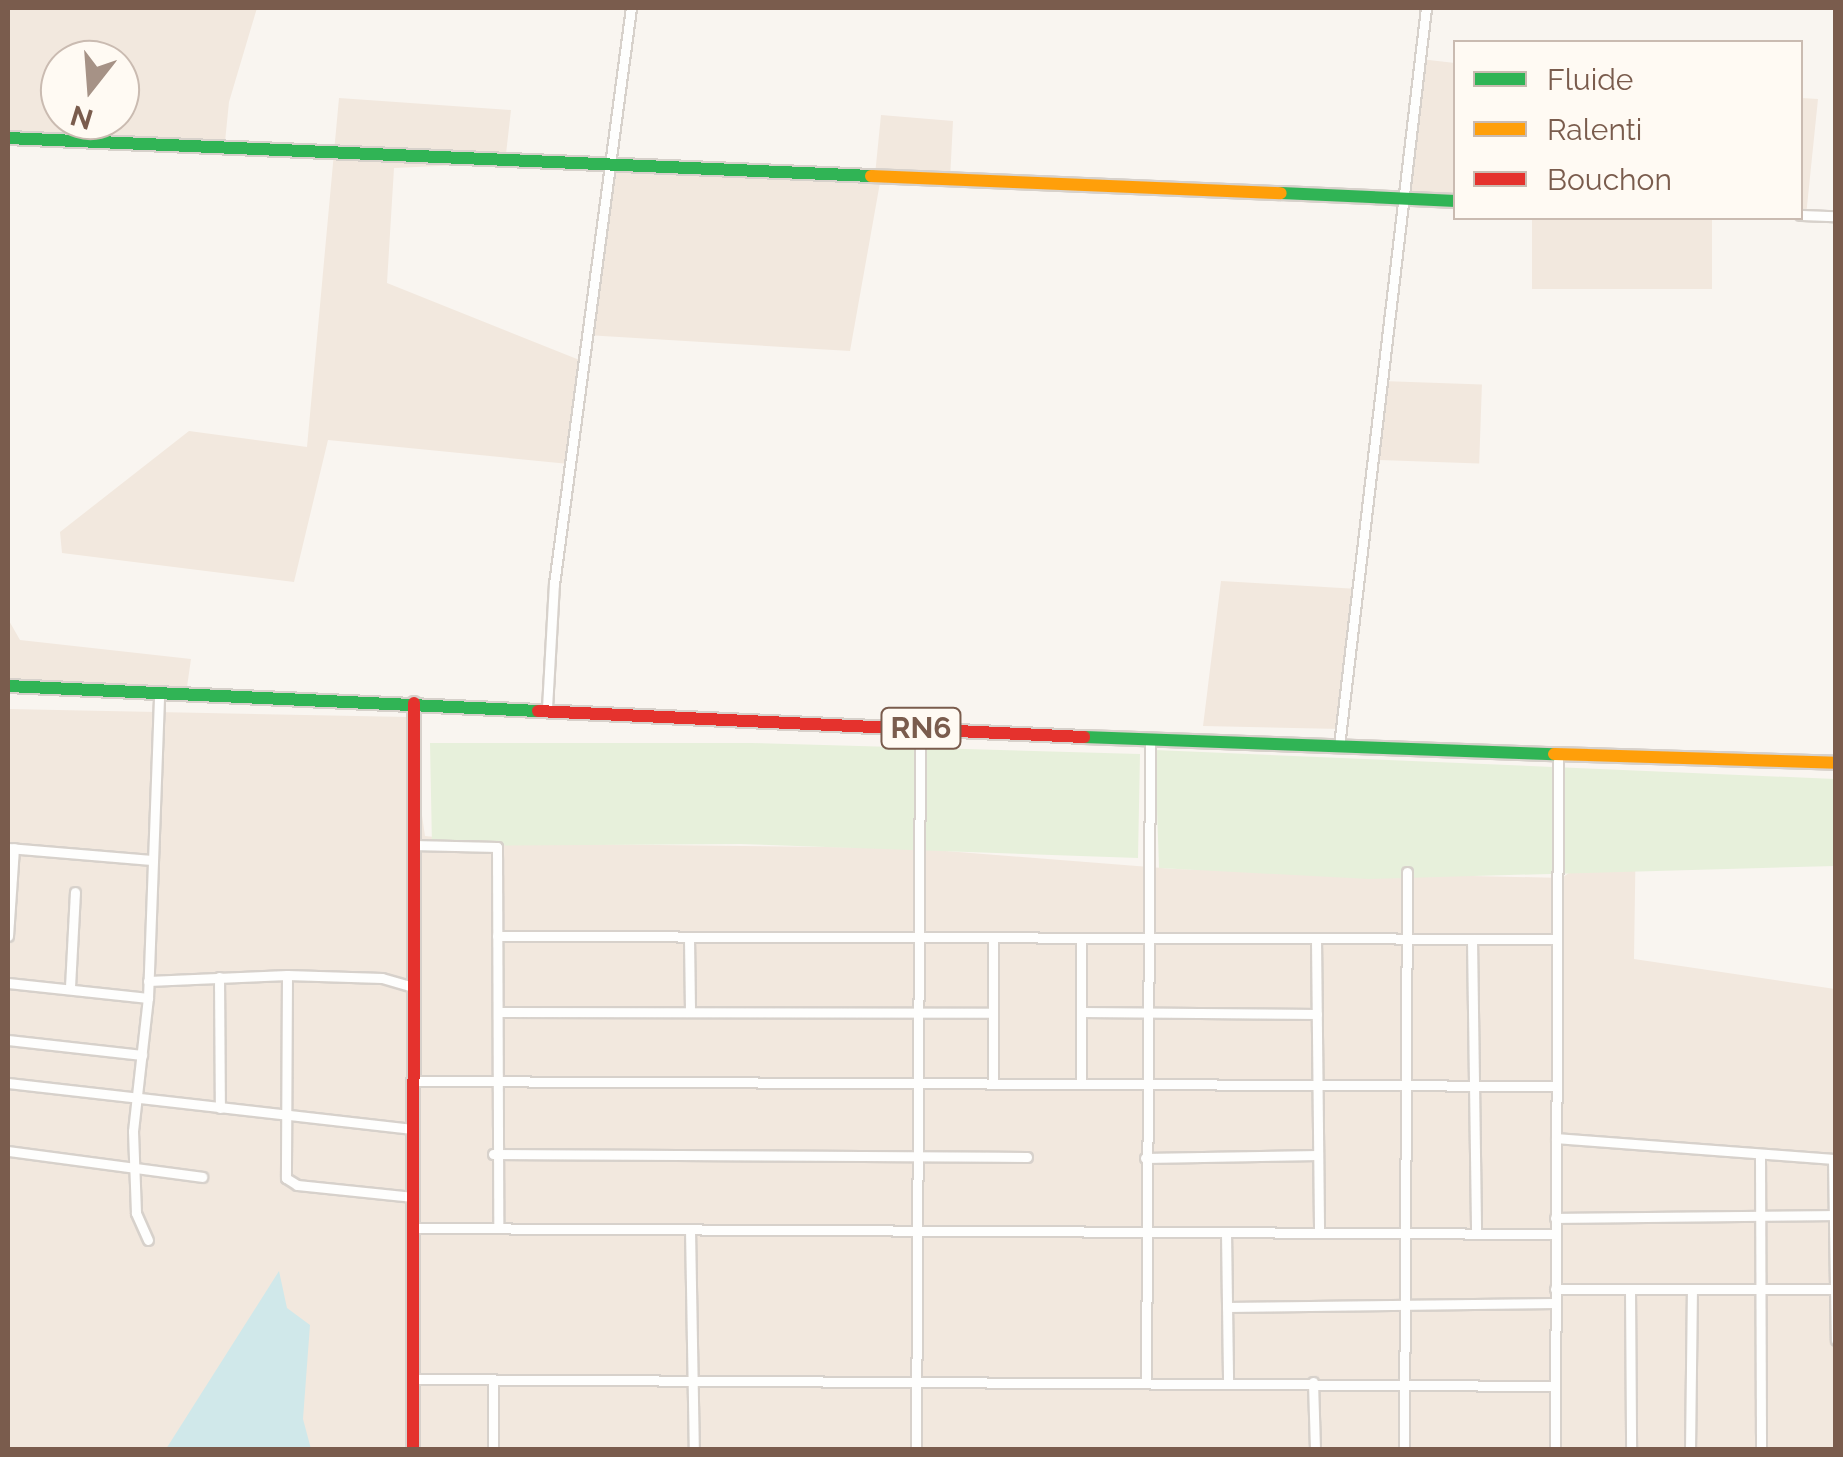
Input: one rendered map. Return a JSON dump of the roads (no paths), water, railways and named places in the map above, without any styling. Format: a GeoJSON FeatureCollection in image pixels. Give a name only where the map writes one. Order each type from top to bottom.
{"type":"FeatureCollection","features":[{"type":"Feature","properties":{"kind":"street"},"geometry":{"type":"LineString","coordinates":[[547,708],[554,584],[631,8]]}},
{"type":"Feature","properties":{"kind":"street"},"geometry":{"type":"LineString","coordinates":[[1339,746],[1426,8]]}},
{"type":"Feature","properties":{"kind":"street"},"geometry":{"type":"LineString","coordinates":[[8,138],[1453,201]]}},
{"type":"Feature","properties":{"kind":"street"},"geometry":{"type":"LineString","coordinates":[[1803,216],[1836,216]]}},
{"type":"Feature","properties":{"kind":"street","name":"RN6"},"geometry":{"type":"LineString","coordinates":[[8,686],[547,708],[1150,740],[1836,764]]}},
{"type":"Feature","properties":{"kind":"street"},"geometry":{"type":"LineString","coordinates":[[148,1240],[136,1213],[135,1168],[137,1098],[148,998],[159,694]]}},
{"type":"Feature","properties":{"kind":"street"},"geometry":{"type":"LineString","coordinates":[[413,1450],[414,703]]}},
{"type":"Feature","properties":{"kind":"street"},"geometry":{"type":"LineString","coordinates":[[916,1450],[920,728]]}},
{"type":"Feature","properties":{"kind":"street"},"geometry":{"type":"LineString","coordinates":[[1146,1383],[1150,740]]}},
{"type":"Feature","properties":{"kind":"street"},"geometry":{"type":"LineString","coordinates":[[1555,1450],[1558,754]]}},
{"type":"Feature","properties":{"kind":"street"},"geometry":{"type":"LineString","coordinates":[[413,845],[497,847],[498,1012],[493,1154],[498,1228]]}},
{"type":"Feature","properties":{"kind":"street"},"geometry":{"type":"LineString","coordinates":[[8,936],[11,848],[151,860]]}},
{"type":"Feature","properties":{"kind":"street"},"geometry":{"type":"LineString","coordinates":[[1404,1450],[1407,872]]}},
{"type":"Feature","properties":{"kind":"street"},"geometry":{"type":"LineString","coordinates":[[70,987],[75,892]]}},
{"type":"Feature","properties":{"kind":"street"},"geometry":{"type":"LineString","coordinates":[[498,936],[1557,939]]}},
{"type":"Feature","properties":{"kind":"street"},"geometry":{"type":"LineString","coordinates":[[689,938],[690,1012]]}},
{"type":"Feature","properties":{"kind":"street"},"geometry":{"type":"LineString","coordinates":[[1080,1082],[1081,939]]}},
{"type":"Feature","properties":{"kind":"street"},"geometry":{"type":"LineString","coordinates":[[1316,939],[1318,1232]]}},
{"type":"Feature","properties":{"kind":"street"},"geometry":{"type":"LineString","coordinates":[[1472,939],[1476,1234]]}},
{"type":"Feature","properties":{"kind":"street"},"geometry":{"type":"LineString","coordinates":[[992,1083],[993,940]]}},
{"type":"Feature","properties":{"kind":"street"},"geometry":{"type":"LineString","coordinates":[[148,981],[288,975],[382,978],[413,987]]}},
{"type":"Feature","properties":{"kind":"street"},"geometry":{"type":"LineString","coordinates":[[288,975],[284,1171],[292,1182],[413,1197]]}},
{"type":"Feature","properties":{"kind":"street"},"geometry":{"type":"LineString","coordinates":[[219,978],[220,1108]]}},
{"type":"Feature","properties":{"kind":"street"},"geometry":{"type":"LineString","coordinates":[[8,983],[148,998]]}},
{"type":"Feature","properties":{"kind":"street"},"geometry":{"type":"LineString","coordinates":[[498,1012],[993,1013]]}},
{"type":"Feature","properties":{"kind":"street"},"geometry":{"type":"LineString","coordinates":[[1081,1012],[1317,1014]]}},
{"type":"Feature","properties":{"kind":"street"},"geometry":{"type":"LineString","coordinates":[[8,1040],[142,1055]]}},
{"type":"Feature","properties":{"kind":"street"},"geometry":{"type":"LineString","coordinates":[[412,1082],[1316,1080],[1555,1086]]}},
{"type":"Feature","properties":{"kind":"street"},"geometry":{"type":"LineString","coordinates":[[8,1083],[412,1129]]}},
{"type":"Feature","properties":{"kind":"street"},"geometry":{"type":"LineString","coordinates":[[1556,1138],[1834,1159],[1836,1340]]}},
{"type":"Feature","properties":{"kind":"street"},"geometry":{"type":"LineString","coordinates":[[8,1151],[202,1177]]}},
{"type":"Feature","properties":{"kind":"street"},"geometry":{"type":"LineString","coordinates":[[493,1154],[1028,1157]]}},
{"type":"Feature","properties":{"kind":"street"},"geometry":{"type":"LineString","coordinates":[[1760,1154],[1761,1450]]}},
{"type":"Feature","properties":{"kind":"street"},"geometry":{"type":"LineString","coordinates":[[1146,1158],[1318,1156]]}},
{"type":"Feature","properties":{"kind":"street"},"geometry":{"type":"LineString","coordinates":[[1556,1218],[1834,1215]]}},
{"type":"Feature","properties":{"kind":"street"},"geometry":{"type":"LineString","coordinates":[[413,1228],[1555,1234]]}},
{"type":"Feature","properties":{"kind":"street"},"geometry":{"type":"LineString","coordinates":[[690,1229],[694,1450]]}},
{"type":"Feature","properties":{"kind":"street"},"geometry":{"type":"LineString","coordinates":[[1226,1232],[1228,1383]]}},
{"type":"Feature","properties":{"kind":"street"},"geometry":{"type":"LineString","coordinates":[[1556,1289],[1835,1289]]}},
{"type":"Feature","properties":{"kind":"street"},"geometry":{"type":"LineString","coordinates":[[1630,1289],[1631,1450]]}},
{"type":"Feature","properties":{"kind":"street"},"geometry":{"type":"LineString","coordinates":[[1690,1450],[1692,1289]]}},
{"type":"Feature","properties":{"kind":"street"},"geometry":{"type":"LineString","coordinates":[[1227,1307],[1556,1303]]}},
{"type":"Feature","properties":{"kind":"street"},"geometry":{"type":"LineString","coordinates":[[413,1379],[1555,1386]]}},
{"type":"Feature","properties":{"kind":"street"},"geometry":{"type":"LineString","coordinates":[[493,1379],[493,1450]]}},
{"type":"Feature","properties":{"kind":"street"},"geometry":{"type":"LineString","coordinates":[[1312,1382],[1315,1450]]}},
{"type":"Feature","properties":{"kind":"water"},"geometry":{"type":"Polygon","coordinates":[[[279,1271],[287,1308],[310,1325],[303,1419],[311,1449],[166,1449],[279,1271]]]}}]}
